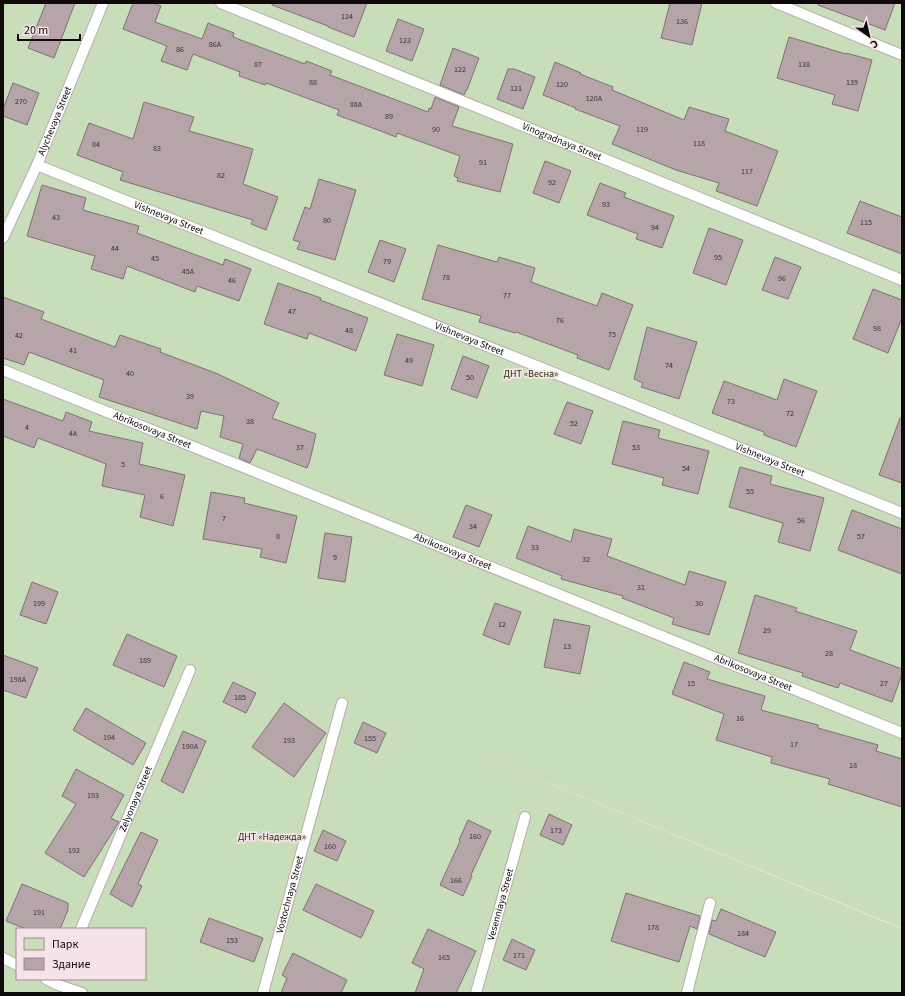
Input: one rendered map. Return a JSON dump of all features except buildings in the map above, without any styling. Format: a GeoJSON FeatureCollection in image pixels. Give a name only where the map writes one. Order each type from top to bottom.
{"type":"FeatureCollection","features":[{"type":"Feature","properties":{"kind":"lane","name":"Alychevaya Street"},"geometry":{"type":"LineString","coordinates":[[3,238],[37,165],[103,3]]}},
{"type":"Feature","properties":{"kind":"lane","name":"Vinogradnaya Street"},"geometry":{"type":"LineString","coordinates":[[221,3],[902,280]]}},
{"type":"Feature","properties":{"kind":"lane"},"geometry":{"type":"LineString","coordinates":[[776,3],[902,55]]}},
{"type":"Feature","properties":{"kind":"lane","name":"Vishnevaya Street"},"geometry":{"type":"LineString","coordinates":[[37,165],[902,513]]}},
{"type":"Feature","properties":{"kind":"lane","name":"Abrikosovaya Street"},"geometry":{"type":"LineString","coordinates":[[3,370],[902,732]]}},
{"type":"Feature","properties":{"kind":"lane","name":"Zelyonaya Street"},"geometry":{"type":"LineString","coordinates":[[81,928],[190,670]]}},
{"type":"Feature","properties":{"kind":"lane","name":"Vostochnaya Street"},"geometry":{"type":"LineString","coordinates":[[263,993],[342,703]]}},
{"type":"Feature","properties":{"kind":"lane","name":"Vesenniaya Street"},"geometry":{"type":"LineString","coordinates":[[476,993],[525,817]]}},
{"type":"Feature","properties":{"kind":"lane"},"geometry":{"type":"LineString","coordinates":[[687,993],[710,903]]}},
{"type":"Feature","properties":{"kind":"lane"},"geometry":{"type":"LineString","coordinates":[[3,958],[16,964]]}},
{"type":"Feature","properties":{"kind":"lane"},"geometry":{"type":"LineString","coordinates":[[59,982],[82,993]]}},
{"type":"Feature","properties":{"kind":"green space","name":"ДНТ «Весна»"},"geometry":{"type":"Polygon","coordinates":[[[3,3],[902,3],[902,928],[391,718],[902,929],[902,993],[3,993],[3,3]]]}},
{"type":"Feature","properties":{"kind":"park label","name":"ДНТ «Надежда»"},"geometry":{"type":"Point","coordinates":[272,837]}}]}
